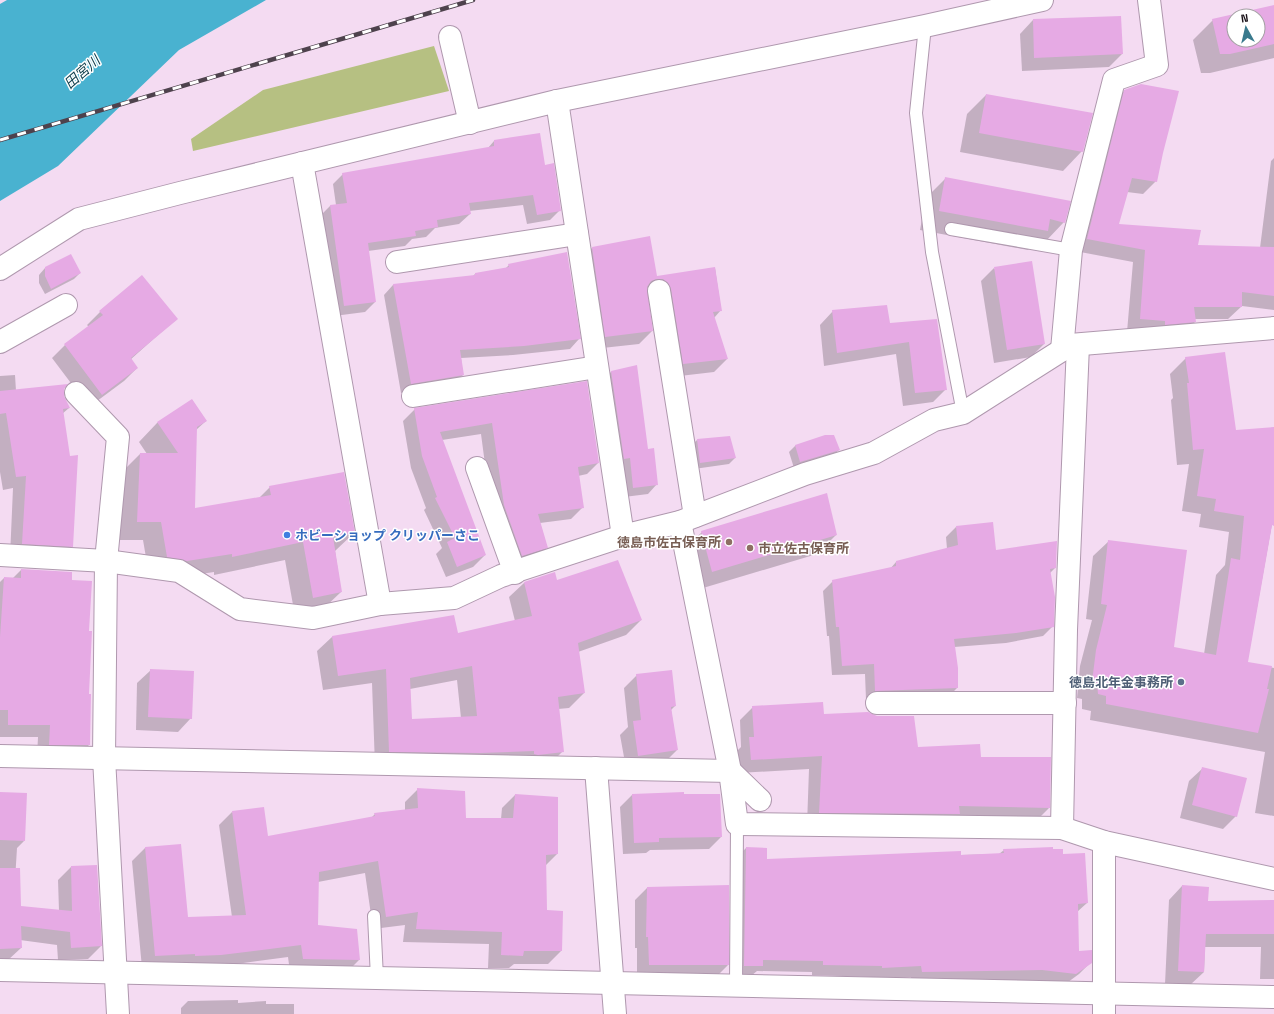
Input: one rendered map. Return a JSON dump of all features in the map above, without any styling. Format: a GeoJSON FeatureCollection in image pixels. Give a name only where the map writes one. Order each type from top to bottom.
{"type":"FeatureCollection","features":[{"type":"Feature","properties":{"kind":"street"},"geometry":{"type":"LineString","coordinates":[[0,269],[80,219],[557,101],[925,26],[1042,0]]}},
{"type":"Feature","properties":{"kind":"street"},"geometry":{"type":"LineString","coordinates":[[1062,828],[1071,250],[1114,80],[1157,65],[1149,0]]}},
{"type":"Feature","properties":{"kind":"street"},"geometry":{"type":"LineString","coordinates":[[450,37],[470,123]]}},
{"type":"Feature","properties":{"kind":"street"},"geometry":{"type":"LineString","coordinates":[[557,101],[623,536]]}},
{"type":"Feature","properties":{"kind":"street"},"geometry":{"type":"LineString","coordinates":[[302,163],[380,604]]}},
{"type":"Feature","properties":{"kind":"street"},"geometry":{"type":"LineString","coordinates":[[396,262],[577,234]]}},
{"type":"Feature","properties":{"kind":"street"},"geometry":{"type":"LineString","coordinates":[[659,291],[688,519],[730,771],[736,824],[1062,828],[1104,842],[1274,879]]}},
{"type":"Feature","properties":{"kind":"street"},"geometry":{"type":"LineString","coordinates":[[0,342],[66,305]]}},
{"type":"Feature","properties":{"kind":"street"},"geometry":{"type":"LineString","coordinates":[[0,555],[106,561],[179,571],[240,609],[313,618],[380,604],[454,598],[501,576],[515,573],[623,536],[688,519],[805,474],[874,454],[934,420],[962,413],[1070,347],[1274,328]]}},
{"type":"Feature","properties":{"kind":"street"},"geometry":{"type":"LineString","coordinates":[[413,396],[597,367]]}},
{"type":"Feature","properties":{"kind":"street"},"geometry":{"type":"LineString","coordinates":[[76,393],[118,437],[106,561],[104,758],[118,1014]]}},
{"type":"Feature","properties":{"kind":"street"},"geometry":{"type":"LineString","coordinates":[[477,468],[515,573]]}},
{"type":"Feature","properties":{"kind":"street"},"geometry":{"type":"LineString","coordinates":[[877,703],[1065,703]]}},
{"type":"Feature","properties":{"kind":"street"},"geometry":{"type":"LineString","coordinates":[[0,756],[730,771],[760,800]]}},
{"type":"Feature","properties":{"kind":"street"},"geometry":{"type":"LineString","coordinates":[[596,768],[614,983],[615,1014]]}},
{"type":"Feature","properties":{"kind":"street"},"geometry":{"type":"LineString","coordinates":[[1104,842],[1104,1004]]}},
{"type":"Feature","properties":{"kind":"street"},"geometry":{"type":"LineString","coordinates":[[0,970],[736,986],[1104,1004],[1274,997]]}},
{"type":"Feature","properties":{"kind":"lane"},"geometry":{"type":"LineString","coordinates":[[925,26],[916,113],[932,252],[962,413]]}},
{"type":"Feature","properties":{"kind":"lane"},"geometry":{"type":"LineString","coordinates":[[951,229],[1071,250]]}},
{"type":"Feature","properties":{"kind":"lane"},"geometry":{"type":"LineString","coordinates":[[736,824],[736,986]]}},
{"type":"Feature","properties":{"kind":"lane"},"geometry":{"type":"LineString","coordinates":[[374,916],[376,978]]}},
{"type":"Feature","properties":{"kind":"green space"},"geometry":{"type":"Polygon","coordinates":[[[434,46],[449,91],[193,151],[191,139],[263,90],[434,46]]]}},
{"type":"Feature","properties":{"kind":"water","name":"田宮川"},"geometry":{"type":"Polygon","coordinates":[[[7,0],[266,0],[179,50],[58,166],[0,201],[0,4],[7,0]]]}},
{"type":"Feature","properties":{"kind":"building"},"geometry":{"type":"Polygon","coordinates":[[[1274,5],[1274,44],[1266,46],[1266,8],[1261,8],[1274,5]]]}},
{"type":"Feature","properties":{"kind":"building"},"geometry":{"type":"Polygon","coordinates":[[[1121,16],[1123,54],[1034,58],[1033,19],[1121,16]]]}},
{"type":"Feature","properties":{"kind":"building"},"geometry":{"type":"Polygon","coordinates":[[[1226,16],[1226,48],[1256,48],[1230,54],[1220,54],[1212,19],[1226,16]]]}},
{"type":"Feature","properties":{"kind":"building"},"geometry":{"type":"Polygon","coordinates":[[[1141,84],[1179,91],[1157,182],[1132,178],[1119,224],[1201,230],[1198,245],[1274,247],[1274,296],[1242,292],[1242,307],[1194,307],[1196,322],[1165,325],[1165,321],[1140,319],[1145,250],[1087,239],[1124,90],[1141,84]]]}},
{"type":"Feature","properties":{"kind":"building"},"geometry":{"type":"Polygon","coordinates":[[[986,94],[1093,113],[1083,152],[979,133],[986,94]]]}},
{"type":"Feature","properties":{"kind":"building"},"geometry":{"type":"Polygon","coordinates":[[[540,133],[545,165],[554,163],[561,211],[537,215],[533,195],[469,203],[471,214],[437,220],[438,227],[415,231],[416,236],[368,243],[376,302],[344,306],[330,205],[347,203],[342,173],[494,146],[494,140],[540,133]]]}},
{"type":"Feature","properties":{"kind":"building"},"geometry":{"type":"Polygon","coordinates":[[[945,177],[1071,201],[1065,223],[1050,219],[1048,231],[939,211],[945,177]]]}},
{"type":"Feature","properties":{"kind":"building"},"geometry":{"type":"Polygon","coordinates":[[[650,236],[657,276],[715,267],[722,311],[713,312],[728,359],[683,364],[671,289],[668,283],[663,279],[651,281],[647,287],[653,331],[605,337],[592,247],[650,236]]]}},
{"type":"Feature","properties":{"kind":"building"},"geometry":{"type":"Polygon","coordinates":[[[567,252],[581,339],[524,346],[460,350],[464,375],[411,384],[393,284],[475,275],[475,273],[509,267],[508,264],[567,252]]]}},
{"type":"Feature","properties":{"kind":"building"},"geometry":{"type":"Polygon","coordinates":[[[71,254],[81,273],[51,289],[45,276],[45,267],[71,254]]]}},
{"type":"Feature","properties":{"kind":"building"},"geometry":{"type":"Polygon","coordinates":[[[1032,261],[1045,344],[1007,350],[994,267],[1032,261]]]}},
{"type":"Feature","properties":{"kind":"building"},"geometry":{"type":"Polygon","coordinates":[[[142,275],[178,319],[131,358],[138,368],[102,395],[64,344],[103,315],[99,311],[142,275]]]}},
{"type":"Feature","properties":{"kind":"building"},"geometry":{"type":"Polygon","coordinates":[[[887,305],[890,323],[937,319],[947,390],[915,393],[909,342],[837,353],[832,310],[887,305]]]}},
{"type":"Feature","properties":{"kind":"building"},"geometry":{"type":"Polygon","coordinates":[[[1225,352],[1236,430],[1274,427],[1274,526],[1272,525],[1248,662],[1272,666],[1267,689],[1269,689],[1258,733],[1106,704],[1106,696],[1098,694],[1097,683],[1092,682],[1096,650],[1107,605],[1101,604],[1108,540],[1187,550],[1174,647],[1216,655],[1231,558],[1240,560],[1244,516],[1214,511],[1216,499],[1197,496],[1204,449],[1193,450],[1187,383],[1189,383],[1185,357],[1225,352]]]}},
{"type":"Feature","properties":{"kind":"building"},"geometry":{"type":"Polygon","coordinates":[[[637,365],[648,449],[654,448],[658,485],[633,488],[630,458],[624,459],[611,371],[637,365]]]}},
{"type":"Feature","properties":{"kind":"building"},"geometry":{"type":"Polygon","coordinates":[[[587,381],[599,463],[578,467],[584,508],[538,514],[548,548],[522,556],[504,505],[492,423],[440,432],[486,555],[457,567],[447,542],[455,538],[435,498],[437,497],[422,456],[414,408],[587,381]]]}},
{"type":"Feature","properties":{"kind":"building"},"geometry":{"type":"Polygon","coordinates":[[[68,384],[64,389],[64,396],[70,408],[63,409],[70,456],[78,455],[73,547],[22,544],[26,476],[16,477],[6,413],[0,414],[0,391],[68,384]]]}},
{"type":"Feature","properties":{"kind":"building"},"geometry":{"type":"Polygon","coordinates":[[[192,399],[207,421],[197,427],[195,508],[271,495],[269,486],[344,472],[355,533],[333,537],[342,592],[313,598],[303,542],[232,557],[232,554],[187,561],[167,557],[161,522],[137,522],[140,453],[178,453],[157,422],[192,399]]]}},
{"type":"Feature","properties":{"kind":"building"},"geometry":{"type":"Polygon","coordinates":[[[825,435],[834,435],[840,450],[800,462],[795,445],[825,435]]]}},
{"type":"Feature","properties":{"kind":"building"},"geometry":{"type":"Polygon","coordinates":[[[730,436],[736,458],[700,463],[697,439],[730,436]]]}},
{"type":"Feature","properties":{"kind":"building","name":"市立佐古保育所"},"geometry":{"type":"Polygon","coordinates":[[[827,493],[837,535],[712,572],[701,531],[827,493]]]}},
{"type":"Feature","properties":{"kind":"building"},"geometry":{"type":"Polygon","coordinates":[[[993,522],[996,550],[1057,541],[1056,568],[1050,569],[1055,597],[1054,627],[1016,633],[954,639],[958,668],[958,688],[875,691],[874,664],[842,666],[839,627],[836,627],[832,580],[896,566],[896,561],[958,545],[956,526],[993,522]]]}},
{"type":"Feature","properties":{"kind":"building"},"geometry":{"type":"Polygon","coordinates":[[[618,560],[642,620],[578,643],[585,693],[558,697],[564,752],[538,755],[534,754],[534,751],[480,753],[389,752],[386,669],[338,676],[332,636],[454,615],[458,633],[532,616],[524,582],[555,572],[557,580],[618,560]],[[472,666],[410,678],[412,719],[477,716],[472,666]]]}},
{"type":"Feature","properties":{"kind":"building"},"geometry":{"type":"Polygon","coordinates":[[[21,569],[72,572],[72,580],[92,581],[89,631],[92,631],[89,694],[91,694],[90,745],[49,745],[50,725],[8,725],[8,710],[0,710],[0,637],[4,577],[21,578],[21,569]]]}},
{"type":"Feature","properties":{"kind":"building"},"geometry":{"type":"Polygon","coordinates":[[[150,669],[194,671],[192,719],[148,717],[150,669]]]}},
{"type":"Feature","properties":{"kind":"building"},"geometry":{"type":"Polygon","coordinates":[[[672,670],[676,706],[671,707],[678,750],[638,756],[633,721],[641,720],[636,674],[672,670]]]}},
{"type":"Feature","properties":{"kind":"building"},"geometry":{"type":"Polygon","coordinates":[[[823,702],[824,714],[868,712],[877,716],[914,716],[918,747],[980,744],[981,757],[1051,757],[1050,808],[959,806],[960,814],[819,813],[822,756],[751,760],[749,737],[754,737],[752,706],[823,702]]]}},
{"type":"Feature","properties":{"kind":"building"},"geometry":{"type":"Polygon","coordinates":[[[1202,767],[1247,778],[1237,817],[1192,805],[1202,767]]]}},
{"type":"Feature","properties":{"kind":"building"},"geometry":{"type":"Polygon","coordinates":[[[417,788],[465,791],[466,818],[513,818],[515,794],[558,797],[558,854],[546,855],[547,910],[563,911],[562,951],[524,951],[523,956],[501,955],[502,932],[416,929],[418,912],[386,917],[378,861],[319,872],[318,925],[357,929],[360,960],[303,959],[301,945],[221,955],[195,956],[195,954],[155,956],[145,847],[181,844],[188,917],[246,915],[232,811],[264,807],[268,836],[375,816],[374,813],[418,808],[417,788]]]}},
{"type":"Feature","properties":{"kind":"building"},"geometry":{"type":"Polygon","coordinates":[[[0,792],[27,793],[25,841],[0,840],[0,792]]]}},
{"type":"Feature","properties":{"kind":"building"},"geometry":{"type":"Polygon","coordinates":[[[684,792],[684,794],[720,794],[722,837],[659,838],[659,842],[634,843],[632,794],[684,792]]]}},
{"type":"Feature","properties":{"kind":"building"},"geometry":{"type":"Polygon","coordinates":[[[746,847],[767,848],[767,859],[961,851],[961,855],[1004,853],[1003,849],[1053,847],[1053,849],[1063,849],[1063,854],[1085,853],[1088,903],[1078,904],[1079,951],[1092,950],[1092,963],[1076,974],[1042,970],[922,972],[921,966],[882,968],[882,966],[823,965],[823,961],[763,960],[763,966],[744,966],[746,847]]]}},
{"type":"Feature","properties":{"kind":"building"},"geometry":{"type":"Polygon","coordinates":[[[97,865],[102,946],[71,948],[70,932],[21,926],[22,948],[0,949],[0,868],[20,868],[21,906],[72,911],[71,866],[97,865]]]}},
{"type":"Feature","properties":{"kind":"building"},"geometry":{"type":"Polygon","coordinates":[[[729,885],[729,965],[649,965],[648,937],[646,937],[647,887],[729,885]]]}},
{"type":"Feature","properties":{"kind":"building"},"geometry":{"type":"Polygon","coordinates":[[[1182,885],[1209,887],[1208,901],[1274,900],[1274,934],[1206,934],[1204,972],[1178,971],[1182,885]]]}},
{"type":"Feature","properties":{"kind":"railway"},"geometry":{"type":"LineString","coordinates":[[0,140],[473,0]]}},
{"type":"Feature","properties":{"kind":"place","name":"ホビーショップ クリッパーさこ"},"geometry":{"type":"Point","coordinates":[287,535]}},
{"type":"Feature","properties":{"kind":"place","name":"徳島市佐古保育所"},"geometry":{"type":"Point","coordinates":[729,542]}},
{"type":"Feature","properties":{"kind":"place","name":"市立佐古保育所"},"geometry":{"type":"Point","coordinates":[750,548]}},
{"type":"Feature","properties":{"kind":"place","name":"徳島北年金事務所"},"geometry":{"type":"Point","coordinates":[1181,682]}}]}
